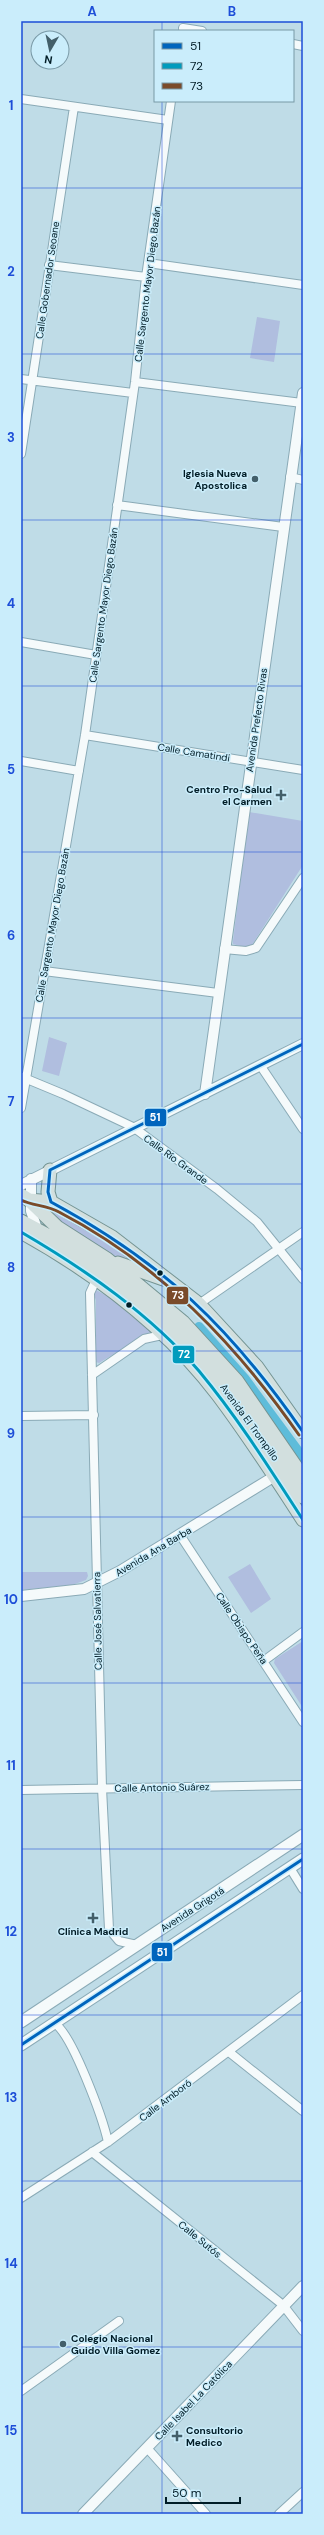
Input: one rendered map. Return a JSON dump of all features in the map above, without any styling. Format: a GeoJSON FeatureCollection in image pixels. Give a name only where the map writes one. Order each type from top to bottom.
{"type":"FeatureCollection","features":[{"type":"Feature","properties":{"kind":"main road"},"geometry":{"type":"LineString","coordinates":[[50,1170],[48,1192],[51,1202]]}},
{"type":"Feature","properties":{"kind":"main road"},"geometry":{"type":"LineString","coordinates":[[25,1197],[51,1202],[112,1237],[174,1283],[199,1304],[257,1366],[303,1430]]}},
{"type":"Feature","properties":{"kind":"main road","name":"Avenida El Trompillo"},"geometry":{"type":"LineString","coordinates":[[25,1197],[57,1226],[107,1259],[183,1322],[237,1381],[298,1480],[303,1497]]}},
{"type":"Feature","properties":{"kind":"main road","name":"Avenida El Trompillo"},"geometry":{"type":"LineString","coordinates":[[21,1221],[37,1229],[134,1295],[168,1333],[226,1388],[298,1480]]}},
{"type":"Feature","properties":{"kind":"main road","name":"Avenida El Trompillo"},"geometry":{"type":"LineString","coordinates":[[21,1232],[96,1280],[168,1333],[194,1369],[217,1394],[275,1476],[302,1519]]}},
{"type":"Feature","properties":{"kind":"main road"},"geometry":{"type":"LineString","coordinates":[[107,1259],[174,1283]]}},
{"type":"Feature","properties":{"kind":"main road"},"geometry":{"type":"LineString","coordinates":[[298,1480],[302,1519]]}},
{"type":"Feature","properties":{"kind":"main road","name":"Avenida Grigotá"},"geometry":{"type":"LineString","coordinates":[[21,2022],[303,1835]]}},
{"type":"Feature","properties":{"kind":"main road","name":"Avenida Grigotá"},"geometry":{"type":"LineString","coordinates":[[21,2045],[303,1859]]}},
{"type":"Feature","properties":{"kind":"street"},"geometry":{"type":"LineString","coordinates":[[183,27],[197,30]]}},
{"type":"Feature","properties":{"kind":"street"},"geometry":{"type":"LineString","coordinates":[[21,98],[168,120]]}},
{"type":"Feature","properties":{"kind":"street","name":"Calle Sargento Mayor Diego Bazán"},"geometry":{"type":"LineString","coordinates":[[21,1108],[23,1078],[44,971],[86,735],[135,382],[146,277],[171,102]]}},
{"type":"Feature","properties":{"kind":"street","name":"Calle Gobernador Seoane"},"geometry":{"type":"LineString","coordinates":[[21,454],[74,107]]}},
{"type":"Feature","properties":{"kind":"street"},"geometry":{"type":"LineString","coordinates":[[148,263],[303,285]]}},
{"type":"Feature","properties":{"kind":"street"},"geometry":{"type":"LineString","coordinates":[[49,265],[146,277]]}},
{"type":"Feature","properties":{"kind":"street"},"geometry":{"type":"LineString","coordinates":[[21,379],[133,393]]}},
{"type":"Feature","properties":{"kind":"street"},"geometry":{"type":"LineString","coordinates":[[135,382],[302,398]]}},
{"type":"Feature","properties":{"kind":"street","name":"Avenida Prefecto Rivas"},"geometry":{"type":"LineString","coordinates":[[205,1094],[250,761],[302,398]]}},
{"type":"Feature","properties":{"kind":"street"},"geometry":{"type":"LineString","coordinates":[[290,477],[303,480]]}},
{"type":"Feature","properties":{"kind":"street"},"geometry":{"type":"LineString","coordinates":[[117,505],[283,527]]}},
{"type":"Feature","properties":{"kind":"street"},"geometry":{"type":"LineString","coordinates":[[21,642],[96,655]]}},
{"type":"Feature","properties":{"kind":"street","name":"Calle Camatindi"},"geometry":{"type":"LineString","coordinates":[[86,735],[303,770]]}},
{"type":"Feature","properties":{"kind":"street"},"geometry":{"type":"LineString","coordinates":[[21,761],[79,771]]}},
{"type":"Feature","properties":{"kind":"street"},"geometry":{"type":"LineString","coordinates":[[224,949],[246,952],[256,948],[303,878]]}},
{"type":"Feature","properties":{"kind":"street"},"geometry":{"type":"LineString","coordinates":[[44,971],[218,993]]}},
{"type":"Feature","properties":{"kind":"street"},"geometry":{"type":"LineString","coordinates":[[21,1185],[303,1044]]}},
{"type":"Feature","properties":{"kind":"street"},"geometry":{"type":"LineString","coordinates":[[260,1065],[303,1129]]}},
{"type":"Feature","properties":{"kind":"street","name":"Calle Río Grande"},"geometry":{"type":"LineString","coordinates":[[23,1078],[63,1094],[133,1128],[223,1194],[257,1222],[303,1279]]}},
{"type":"Feature","properties":{"kind":"street"},"geometry":{"type":"LineString","coordinates":[[31,1180],[25,1197],[37,1229]]}},
{"type":"Feature","properties":{"kind":"street"},"geometry":{"type":"LineString","coordinates":[[199,1304],[303,1232]]}},
{"type":"Feature","properties":{"kind":"street","name":"Calle José Salvatierra"},"geometry":{"type":"LineString","coordinates":[[96,1280],[90,1293],[94,1415],[96,1583],[102,1788],[110,1930],[118,1941],[137,1945]]}},
{"type":"Feature","properties":{"kind":"street"},"geometry":{"type":"LineString","coordinates":[[92,1374],[144,1339],[168,1333]]}},
{"type":"Feature","properties":{"kind":"street"},"geometry":{"type":"LineString","coordinates":[[21,1416],[94,1415]]}},
{"type":"Feature","properties":{"kind":"street","name":"Avenida Ana Barba"},"geometry":{"type":"LineString","coordinates":[[21,1596],[71,1592],[96,1583],[180,1535],[275,1476]]}},
{"type":"Feature","properties":{"kind":"street","name":"Calle Obispo Peña"},"geometry":{"type":"LineString","coordinates":[[180,1535],[264,1660],[303,1722]]}},
{"type":"Feature","properties":{"kind":"street"},"geometry":{"type":"LineString","coordinates":[[264,1660],[303,1632]]}},
{"type":"Feature","properties":{"kind":"street","name":"Calle Antonio Suárez"},"geometry":{"type":"LineString","coordinates":[[21,1790],[303,1785]]}},
{"type":"Feature","properties":{"kind":"street"},"geometry":{"type":"LineString","coordinates":[[290,1868],[303,1889]]}},
{"type":"Feature","properties":{"kind":"street","name":"Calle Amboró"},"geometry":{"type":"LineString","coordinates":[[21,2198],[108,2142],[303,1995]]}},
{"type":"Feature","properties":{"kind":"street"},"geometry":{"type":"LineString","coordinates":[[54,2023],[66,2034],[104,2125],[108,2142]]}},
{"type":"Feature","properties":{"kind":"street"},"geometry":{"type":"LineString","coordinates":[[229,2052],[303,2111]]}},
{"type":"Feature","properties":{"kind":"street","name":"Calle Sutós"},"geometry":{"type":"LineString","coordinates":[[92,2152],[283,2306],[303,2331]]}},
{"type":"Feature","properties":{"kind":"street","name":"Calle Isabel La Católica"},"geometry":{"type":"LineString","coordinates":[[83,2514],[303,2286]]}},
{"type":"Feature","properties":{"kind":"street"},"geometry":{"type":"LineString","coordinates":[[21,2391],[119,2321]]}},
{"type":"Feature","properties":{"kind":"street"},"geometry":{"type":"LineString","coordinates":[[147,2448],[206,2514]]}},
{"type":"Feature","properties":{"kind":"street"},"geometry":{"type":"LineString","coordinates":[[279,2514],[303,2492]]}},
{"type":"Feature","properties":{"kind":"shaded area"},"geometry":{"type":"Polygon","coordinates":[[[257,317],[280,321],[274,362],[250,358],[257,317]]]}},
{"type":"Feature","properties":{"kind":"shaded area"},"geometry":{"type":"Polygon","coordinates":[[[249,812],[303,821],[303,865],[252,945],[244,947],[233,944],[233,941],[249,812]]]}},
{"type":"Feature","properties":{"kind":"shaded area"},"geometry":{"type":"Polygon","coordinates":[[[49,1037],[67,1043],[59,1076],[42,1071],[49,1037]]]}},
{"type":"Feature","properties":{"kind":"shaded area"},"geometry":{"type":"Polygon","coordinates":[[[47,1207],[99,1235],[143,1269],[109,1255],[46,1213],[47,1207]]]}},
{"type":"Feature","properties":{"kind":"shaded area"},"geometry":{"type":"Polygon","coordinates":[[[96,1290],[109,1297],[151,1332],[99,1363],[96,1362],[96,1300],[94,1295],[96,1290]]]}},
{"type":"Feature","properties":{"kind":"shaded area"},"geometry":{"type":"Polygon","coordinates":[[[250,1564],[271,1599],[251,1613],[228,1577],[250,1564]]]}},
{"type":"Feature","properties":{"kind":"shaded area"},"geometry":{"type":"Polygon","coordinates":[[[21,1572],[87,1572],[88,1576],[86,1580],[72,1585],[21,1590],[21,1572]]]}},
{"type":"Feature","properties":{"kind":"shaded area"},"geometry":{"type":"Polygon","coordinates":[[[303,1641],[303,1708],[274,1663],[275,1659],[303,1641]]]}},
{"type":"Feature","properties":{"kind":"waterway"},"geometry":{"type":"LineString","coordinates":[[199,1327],[244,1378],[303,1458]]}},
{"type":"Feature","properties":{"kind":"transit line","name":"51"},"geometry":{"type":"LineString","coordinates":[[303,1044],[50,1170],[48,1192],[51,1202],[91,1225],[128,1249],[192,1300],[249,1360],[276,1394],[303,1432]]}},
{"type":"Feature","properties":{"kind":"transit line","name":"73"},"geometry":{"type":"LineString","coordinates":[[21,1200],[54,1210],[95,1233],[130,1256],[162,1281],[192,1308],[249,1369],[299,1435]]}},
{"type":"Feature","properties":{"kind":"transit line","name":"72"},"geometry":{"type":"LineString","coordinates":[[21,1232],[116,1294],[180,1350],[199,1371],[227,1407],[303,1520]]}},
{"type":"Feature","properties":{"kind":"transit line","name":"51"},"geometry":{"type":"LineString","coordinates":[[21,2045],[303,1859]]}},
{"type":"Feature","properties":{"kind":"place","name":"Iglesia Nueva Apostolica"},"geometry":{"type":"Point","coordinates":[255,479]}},
{"type":"Feature","properties":{"kind":"place","name":"Centro Pro-Salud el Carmen"},"geometry":{"type":"Point","coordinates":[281,795]}},
{"type":"Feature","properties":{"kind":"place","name":"Clínica Madrid"},"geometry":{"type":"Point","coordinates":[93,1918]}},
{"type":"Feature","properties":{"kind":"place","name":"Colegio Nacional Guido Villa Gomez"},"geometry":{"type":"Point","coordinates":[63,2344]}},
{"type":"Feature","properties":{"kind":"place","name":"Consultorio Medico"},"geometry":{"type":"Point","coordinates":[177,2436]}}]}
